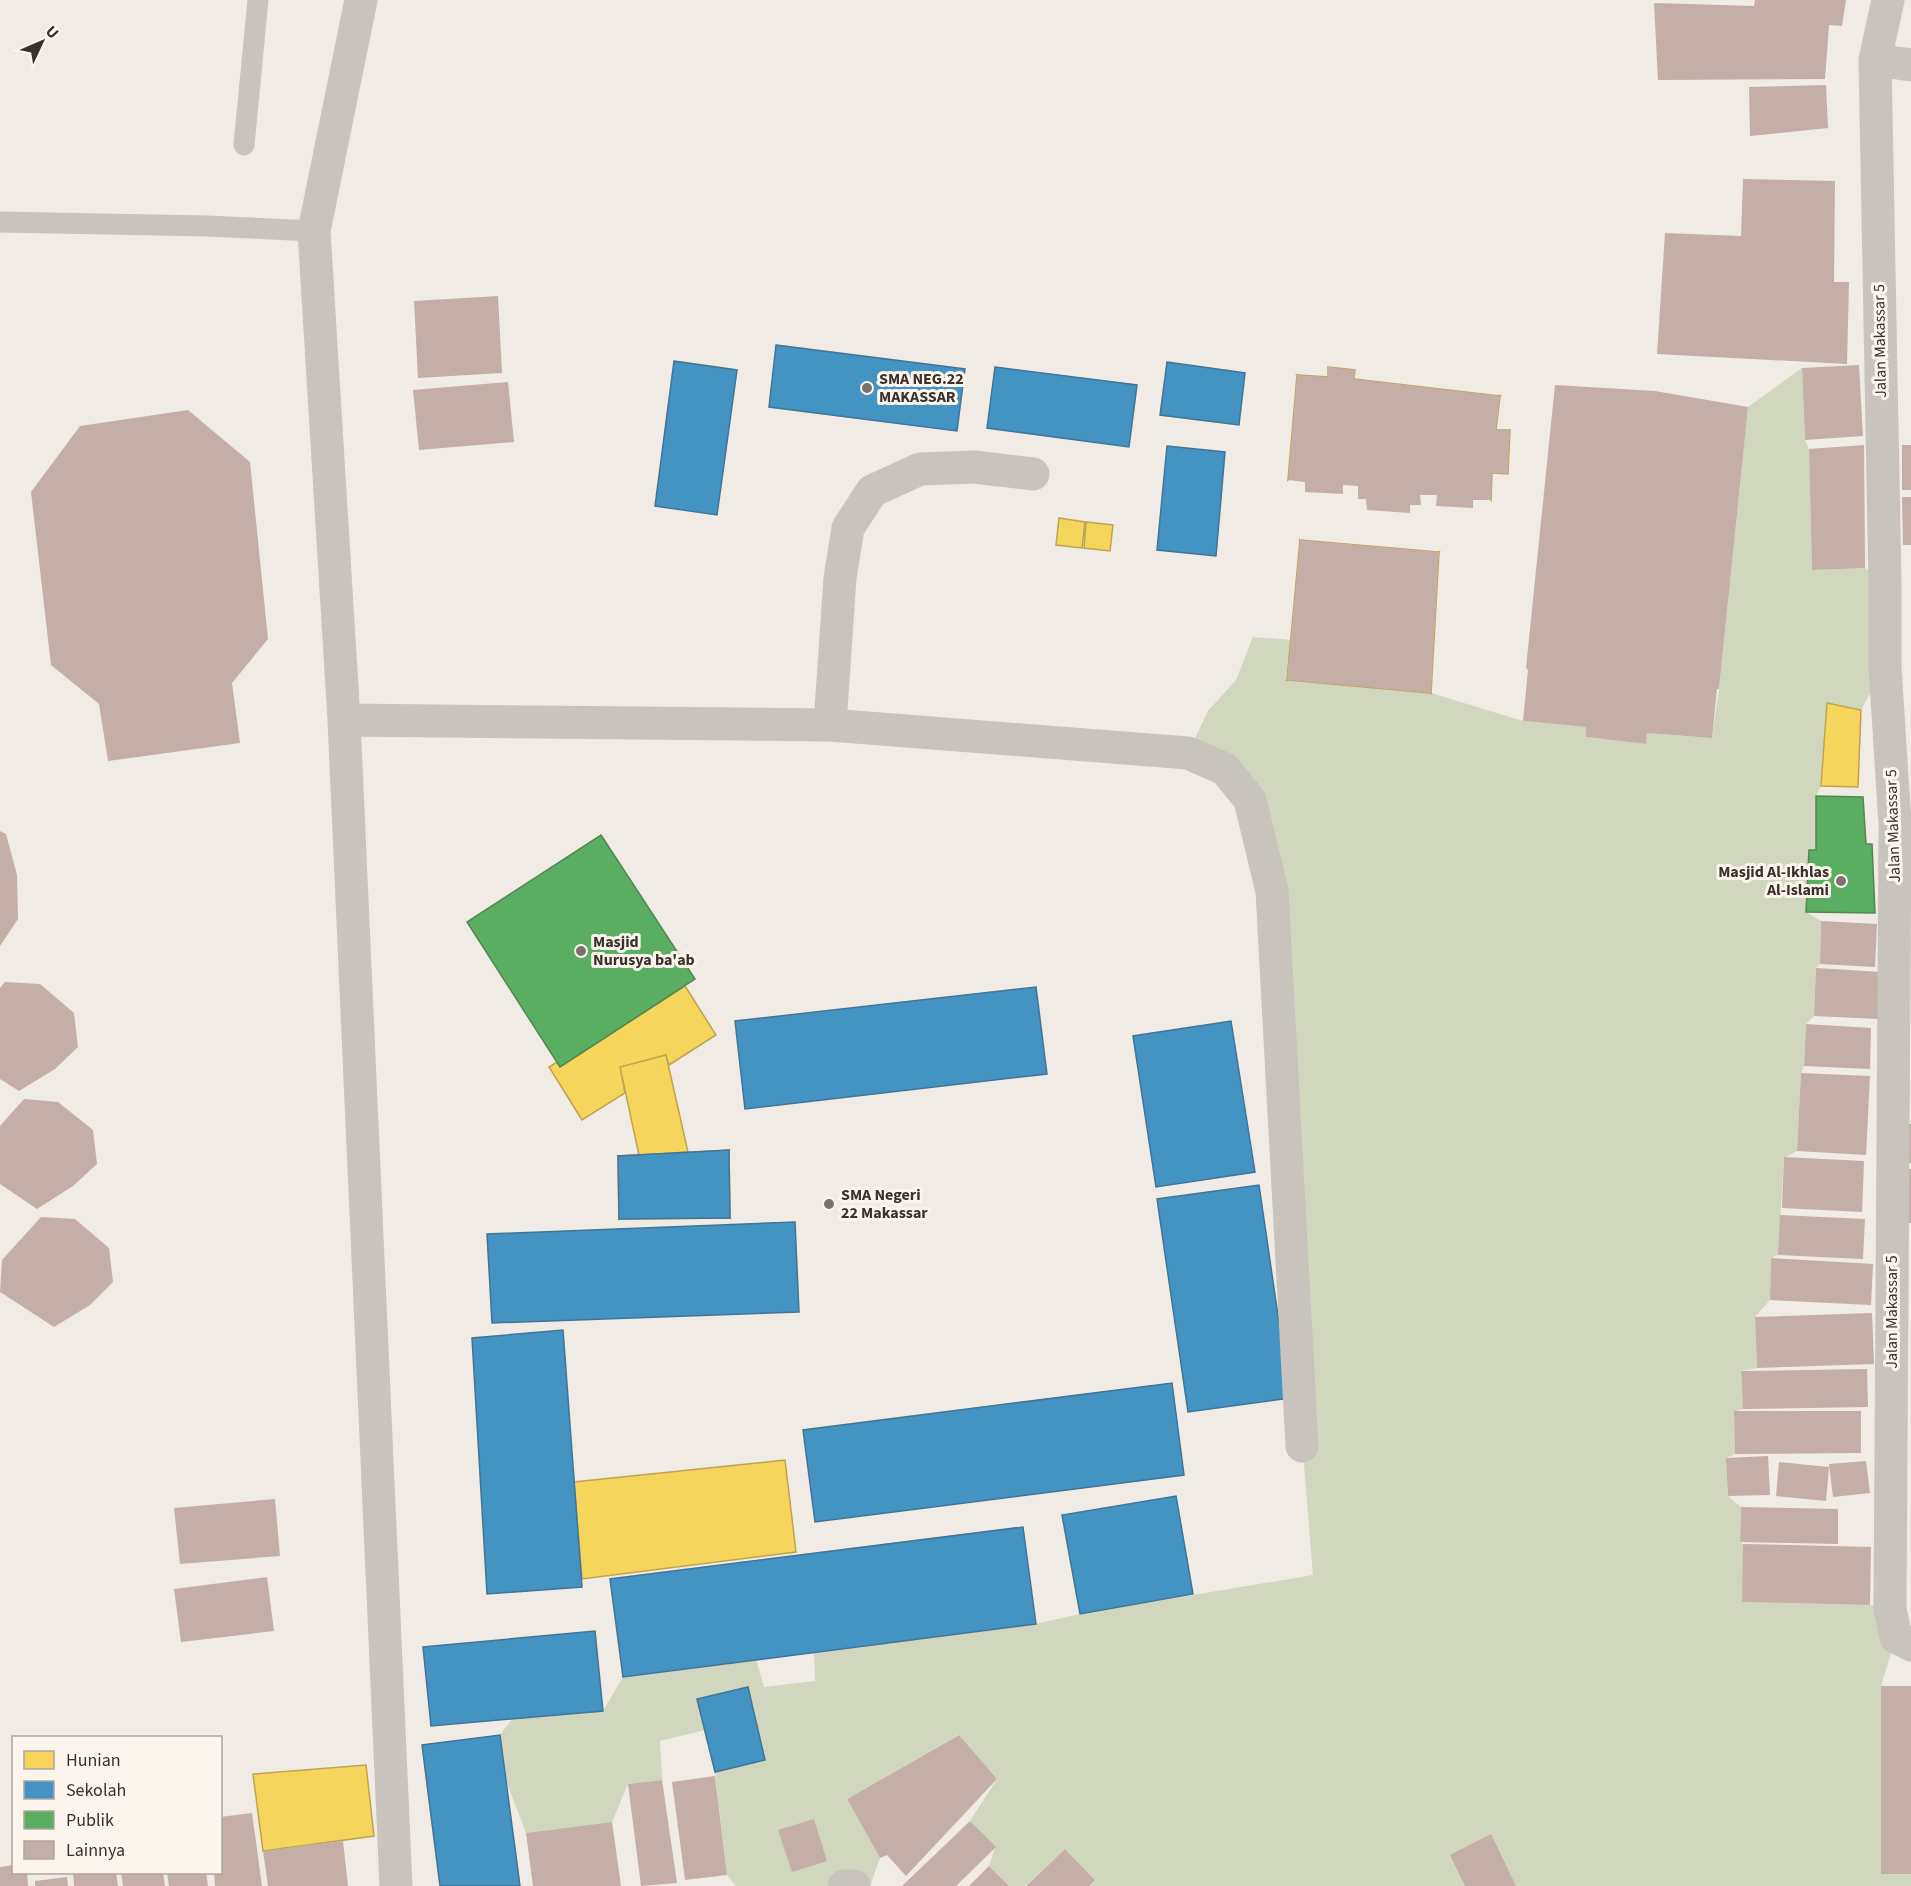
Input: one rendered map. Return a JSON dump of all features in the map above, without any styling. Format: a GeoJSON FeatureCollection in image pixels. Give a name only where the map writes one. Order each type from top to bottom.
{"type":"FeatureCollection","features":[{"type":"Feature","properties":{"kind":"street"},"geometry":{"type":"LineString","coordinates":[[361,0],[314,231],[344,720],[396,1886]]}},
{"type":"Feature","properties":{"kind":"street","name":"Jalan Makassar 5"},"geometry":{"type":"LineString","coordinates":[[1888,0],[1875,60],[1885,666],[1903,824],[1890,1609],[1896,1636],[1911,1645]]}},
{"type":"Feature","properties":{"kind":"street"},"geometry":{"type":"LineString","coordinates":[[1875,60],[1911,65]]}},
{"type":"Feature","properties":{"kind":"street"},"geometry":{"type":"LineString","coordinates":[[830,725],[840,578],[846,538],[848,528],[872,491],[920,469],[974,467],[1034,474]]}},
{"type":"Feature","properties":{"kind":"street"},"geometry":{"type":"LineString","coordinates":[[344,720],[830,725],[1188,753],[1225,769],[1250,800],[1272,891],[1302,1446]]}},
{"type":"Feature","properties":{"kind":"street"},"geometry":{"type":"LineString","coordinates":[[844,1886],[855,1886]]}},
{"type":"Feature","properties":{"kind":"lane"},"geometry":{"type":"LineString","coordinates":[[244,145],[258,0]]}},
{"type":"Feature","properties":{"kind":"lane"},"geometry":{"type":"LineString","coordinates":[[0,222],[208,226],[314,231]]}},
{"type":"Feature","properties":{"kind":"green space"},"geometry":{"type":"Polygon","coordinates":[[[1802,368],[1805,440],[1809,449],[1812,570],[1865,568],[1885,584],[1885,666],[1861,710],[1827,704],[1821,786],[1816,796],[1816,850],[1809,850],[1806,912],[1821,921],[1820,964],[1816,968],[1814,1016],[1806,1024],[1797,1151],[1784,1158],[1778,1255],[1771,1258],[1770,1300],[1755,1317],[1757,1368],[1741,1371],[1743,1409],[1734,1412],[1735,1454],[1726,1458],[1728,1496],[1741,1507],[1743,1602],[1870,1605],[1890,1609],[1896,1637],[1881,1686],[1881,1874],[1911,1874],[1911,1886],[1091,1886],[1095,1880],[1065,1849],[1025,1886],[1009,1886],[989,1866],[995,1847],[970,1821],[997,1779],[958,1735],[847,1799],[880,1858],[870,1886],[736,1886],[727,1875],[715,1772],[765,1760],[748,1687],[697,1699],[705,1730],[660,1741],[662,1780],[628,1784],[612,1822],[526,1833],[505,1778],[500,1735],[512,1719],[603,1711],[623,1677],[756,1659],[764,1687],[815,1681],[814,1652],[1035,1624],[1080,1614],[1313,1575],[1250,800],[1188,753],[1208,711],[1236,680],[1253,637],[1292,640],[1288,680],[1431,693],[1523,721],[1586,727],[1586,737],[1646,744],[1647,733],[1712,738],[1748,407],[1802,368]]]}},
{"type":"Feature","properties":{"kind":"building: Hunian"},"geometry":{"type":"Polygon","coordinates":[[[1328,367],[1355,370],[1354,379],[1500,396],[1446,439],[1350,425],[1297,375],[1328,377],[1328,367]]]}},
{"type":"Feature","properties":{"kind":"building: Hunian"},"geometry":{"type":"Polygon","coordinates":[[[1297,375],[1350,425],[1288,480],[1297,375]]]}},
{"type":"Feature","properties":{"kind":"building: Hunian"},"geometry":{"type":"Polygon","coordinates":[[[1500,396],[1496,430],[1510,430],[1508,474],[1492,473],[1491,500],[1446,439],[1500,396]]]}},
{"type":"Feature","properties":{"kind":"building: Hunian"},"geometry":{"type":"Polygon","coordinates":[[[1059,518],[1085,522],[1082,548],[1056,545],[1059,518]]]}},
{"type":"Feature","properties":{"kind":"building: Hunian"},"geometry":{"type":"Polygon","coordinates":[[[1086,522],[1113,525],[1110,551],[1084,548],[1086,522]]]}},
{"type":"Feature","properties":{"kind":"building: Hunian"},"geometry":{"type":"Polygon","coordinates":[[[1300,540],[1439,552],[1365,612],[1300,540]]]}},
{"type":"Feature","properties":{"kind":"building: Hunian"},"geometry":{"type":"Polygon","coordinates":[[[1300,540],[1365,612],[1287,680],[1300,540]]]}},
{"type":"Feature","properties":{"kind":"building: Hunian"},"geometry":{"type":"Polygon","coordinates":[[[1439,552],[1431,693],[1365,612],[1439,552]]]}},
{"type":"Feature","properties":{"kind":"building: Hunian"},"geometry":{"type":"Polygon","coordinates":[[[1365,612],[1431,693],[1287,680],[1365,612]]]}},
{"type":"Feature","properties":{"kind":"building: Hunian"},"geometry":{"type":"Polygon","coordinates":[[[1827,703],[1861,710],[1858,787],[1821,786],[1827,703]]]}},
{"type":"Feature","properties":{"kind":"building: Hunian"},"geometry":{"type":"Polygon","coordinates":[[[685,986],[716,1035],[669,1065],[666,1055],[620,1067],[625,1093],[582,1120],[549,1067],[557,1062],[560,1067],[685,986]]]}},
{"type":"Feature","properties":{"kind":"building: Hunian"},"geometry":{"type":"Polygon","coordinates":[[[666,1055],[688,1152],[639,1155],[620,1067],[666,1055]]]}},
{"type":"Feature","properties":{"kind":"building: Hunian"},"geometry":{"type":"Polygon","coordinates":[[[729,1150],[695,1183],[651,1184],[618,1156],[729,1150]]]}},
{"type":"Feature","properties":{"kind":"building: Hunian"},"geometry":{"type":"Polygon","coordinates":[[[729,1150],[730,1218],[695,1183],[729,1150]]]}},
{"type":"Feature","properties":{"kind":"building: Hunian"},"geometry":{"type":"Polygon","coordinates":[[[618,1156],[651,1184],[619,1219],[618,1156]]]}},
{"type":"Feature","properties":{"kind":"building: Hunian"},"geometry":{"type":"Polygon","coordinates":[[[695,1183],[730,1218],[619,1219],[651,1184],[695,1183]]]}},
{"type":"Feature","properties":{"kind":"building: Hunian"},"geometry":{"type":"Polygon","coordinates":[[[785,1460],[796,1552],[582,1579],[574,1482],[785,1460]]]}},
{"type":"Feature","properties":{"kind":"building: Hunian"},"geometry":{"type":"Polygon","coordinates":[[[366,1765],[374,1836],[263,1851],[253,1774],[366,1765]]]}},
{"type":"Feature","properties":{"kind":"building: Sekolah","name":"SMA NEG.22 MAKASSAR"},"geometry":{"type":"Polygon","coordinates":[[[776,345],[965,369],[957,431],[769,407],[776,345]]]}},
{"type":"Feature","properties":{"kind":"building: Sekolah"},"geometry":{"type":"Polygon","coordinates":[[[674,361],[737,370],[717,515],[655,506],[674,361]]]}},
{"type":"Feature","properties":{"kind":"building: Sekolah"},"geometry":{"type":"Polygon","coordinates":[[[1167,362],[1245,373],[1239,425],[1160,415],[1167,362]]]}},
{"type":"Feature","properties":{"kind":"building: Sekolah","name":"SMA NEG.22 MAKASSAR"},"geometry":{"type":"Polygon","coordinates":[[[995,367],[1137,385],[1129,447],[987,428],[995,367]]]}},
{"type":"Feature","properties":{"kind":"building: Sekolah"},"geometry":{"type":"Polygon","coordinates":[[[1167,446],[1225,452],[1216,556],[1157,550],[1167,446]]]}},
{"type":"Feature","properties":{"kind":"building: Sekolah"},"geometry":{"type":"Polygon","coordinates":[[[1036,987],[1047,1074],[745,1109],[735,1021],[1036,987]]]}},
{"type":"Feature","properties":{"kind":"building: Sekolah"},"geometry":{"type":"Polygon","coordinates":[[[1231,1021],[1255,1172],[1156,1187],[1133,1036],[1231,1021]]]}},
{"type":"Feature","properties":{"kind":"building: Sekolah"},"geometry":{"type":"Polygon","coordinates":[[[729,1150],[730,1218],[619,1219],[618,1156],[729,1150]]]}},
{"type":"Feature","properties":{"kind":"building: Sekolah"},"geometry":{"type":"Polygon","coordinates":[[[1259,1185],[1290,1398],[1188,1412],[1157,1199],[1259,1185]]]}},
{"type":"Feature","properties":{"kind":"building: Sekolah"},"geometry":{"type":"Polygon","coordinates":[[[795,1222],[799,1312],[492,1323],[487,1234],[795,1222]]]}},
{"type":"Feature","properties":{"kind":"building: Sekolah"},"geometry":{"type":"Polygon","coordinates":[[[563,1330],[582,1587],[487,1594],[472,1338],[563,1330]]]}},
{"type":"Feature","properties":{"kind":"building: Sekolah"},"geometry":{"type":"Polygon","coordinates":[[[1172,1383],[1184,1475],[815,1522],[803,1430],[1172,1383]]]}},
{"type":"Feature","properties":{"kind":"building: Sekolah"},"geometry":{"type":"Polygon","coordinates":[[[1176,1496],[1193,1594],[1080,1614],[1062,1515],[1176,1496]]]}},
{"type":"Feature","properties":{"kind":"building: Sekolah"},"geometry":{"type":"Polygon","coordinates":[[[1023,1527],[1036,1624],[623,1677],[610,1579],[1023,1527]]]}},
{"type":"Feature","properties":{"kind":"building: Sekolah"},"geometry":{"type":"Polygon","coordinates":[[[595,1631],[603,1711],[431,1726],[423,1647],[595,1631]]]}},
{"type":"Feature","properties":{"kind":"building: Sekolah"},"geometry":{"type":"Polygon","coordinates":[[[748,1687],[765,1760],[715,1772],[697,1699],[748,1687]]]}},
{"type":"Feature","properties":{"kind":"building: Sekolah"},"geometry":{"type":"Polygon","coordinates":[[[500,1735],[520,1886],[440,1886],[422,1745],[500,1735]]]}},
{"type":"Feature","properties":{"kind":"building: Publik","name":"Masjid Al-Ikhlas Al-Islami"},"geometry":{"type":"Polygon","coordinates":[[[1816,796],[1863,797],[1866,844],[1872,844],[1875,913],[1806,912],[1809,850],[1816,850],[1816,796]]]}},
{"type":"Feature","properties":{"kind":"building: Publik","name":"Masjid Nurusya ba'ab"},"geometry":{"type":"Polygon","coordinates":[[[601,835],[695,979],[560,1067],[467,922],[601,835]]]}},
{"type":"Feature","properties":{"kind":"building: Lainnya"},"geometry":{"type":"Polygon","coordinates":[[[1755,0],[1846,0],[1842,26],[1829,25],[1825,79],[1658,80],[1654,3],[1754,6],[1755,0]]]}},
{"type":"Feature","properties":{"kind":"building: Lainnya"},"geometry":{"type":"Polygon","coordinates":[[[1826,85],[1828,128],[1750,136],[1749,87],[1826,85]]]}},
{"type":"Feature","properties":{"kind":"building: Lainnya"},"geometry":{"type":"Polygon","coordinates":[[[1743,179],[1835,181],[1834,282],[1849,282],[1847,364],[1657,354],[1665,233],[1741,236],[1743,179]]]}},
{"type":"Feature","properties":{"kind":"building: Lainnya"},"geometry":{"type":"Polygon","coordinates":[[[498,296],[502,373],[418,378],[414,301],[498,296]]]}},
{"type":"Feature","properties":{"kind":"building: Lainnya"},"geometry":{"type":"Polygon","coordinates":[[[1859,365],[1863,436],[1805,440],[1802,368],[1859,365]]]}},
{"type":"Feature","properties":{"kind":"building: Lainnya"},"geometry":{"type":"Polygon","coordinates":[[[1328,367],[1355,370],[1354,379],[1500,396],[1496,430],[1510,430],[1508,474],[1492,473],[1491,500],[1473,500],[1473,508],[1436,506],[1437,495],[1420,495],[1421,505],[1410,505],[1410,513],[1367,510],[1366,499],[1358,499],[1358,486],[1343,485],[1343,494],[1305,492],[1305,482],[1288,480],[1297,375],[1328,377],[1328,367]]]}},
{"type":"Feature","properties":{"kind":"building: Lainnya"},"geometry":{"type":"Polygon","coordinates":[[[508,382],[514,442],[419,450],[413,390],[508,382]]]}},
{"type":"Feature","properties":{"kind":"building: Lainnya"},"geometry":{"type":"Polygon","coordinates":[[[1555,385],[1655,391],[1748,407],[1712,738],[1647,733],[1646,744],[1586,737],[1586,727],[1523,721],[1528,670],[1526,668],[1555,385]]]}},
{"type":"Feature","properties":{"kind":"building: Lainnya"},"geometry":{"type":"Polygon","coordinates":[[[188,410],[250,462],[268,639],[232,683],[240,743],[108,761],[99,704],[51,665],[31,492],[80,426],[188,410]]]}},
{"type":"Feature","properties":{"kind":"building: Lainnya"},"geometry":{"type":"Polygon","coordinates":[[[1864,445],[1865,568],[1812,570],[1809,449],[1864,445]]]}},
{"type":"Feature","properties":{"kind":"building: Lainnya"},"geometry":{"type":"Polygon","coordinates":[[[1902,445],[1911,445],[1911,490],[1902,490],[1902,445]]]}},
{"type":"Feature","properties":{"kind":"building: Lainnya"},"geometry":{"type":"Polygon","coordinates":[[[1902,497],[1911,497],[1911,545],[1903,545],[1902,497]]]}},
{"type":"Feature","properties":{"kind":"building: Lainnya"},"geometry":{"type":"Polygon","coordinates":[[[1300,540],[1439,552],[1431,693],[1287,680],[1300,540]]]}},
{"type":"Feature","properties":{"kind":"building: Lainnya"},"geometry":{"type":"Polygon","coordinates":[[[0,831],[6,834],[17,875],[18,919],[0,946],[0,831]]]}},
{"type":"Feature","properties":{"kind":"building: Lainnya"},"geometry":{"type":"Polygon","coordinates":[[[1821,921],[1877,924],[1875,967],[1820,964],[1821,921]]]}},
{"type":"Feature","properties":{"kind":"building: Lainnya"},"geometry":{"type":"Polygon","coordinates":[[[1816,968],[1881,972],[1879,1019],[1814,1016],[1816,968]]]}},
{"type":"Feature","properties":{"kind":"building: Lainnya"},"geometry":{"type":"Polygon","coordinates":[[[5,982],[40,984],[74,1013],[78,1047],[55,1069],[19,1091],[0,1079],[0,988],[5,982]]]}},
{"type":"Feature","properties":{"kind":"building: Lainnya"},"geometry":{"type":"Polygon","coordinates":[[[1806,1024],[1871,1028],[1870,1069],[1804,1066],[1806,1024]]]}},
{"type":"Feature","properties":{"kind":"building: Lainnya"},"geometry":{"type":"Polygon","coordinates":[[[1801,1073],[1870,1076],[1866,1155],[1797,1151],[1801,1073]]]}},
{"type":"Feature","properties":{"kind":"building: Lainnya"},"geometry":{"type":"Polygon","coordinates":[[[24,1099],[58,1102],[93,1130],[97,1164],[73,1186],[37,1209],[0,1184],[0,1126],[24,1099]]]}},
{"type":"Feature","properties":{"kind":"building: Lainnya"},"geometry":{"type":"Polygon","coordinates":[[[1909,1124],[1911,1124],[1911,1163],[1907,1163],[1909,1124]]]}},
{"type":"Feature","properties":{"kind":"building: Lainnya"},"geometry":{"type":"Polygon","coordinates":[[[1784,1157],[1864,1161],[1862,1212],[1782,1208],[1784,1157]]]}},
{"type":"Feature","properties":{"kind":"building: Lainnya"},"geometry":{"type":"Polygon","coordinates":[[[1909,1169],[1911,1169],[1911,1223],[1907,1223],[1909,1169]]]}},
{"type":"Feature","properties":{"kind":"building: Lainnya"},"geometry":{"type":"Polygon","coordinates":[[[1780,1215],[1865,1219],[1863,1259],[1778,1255],[1780,1215]]]}},
{"type":"Feature","properties":{"kind":"building: Lainnya"},"geometry":{"type":"Polygon","coordinates":[[[41,1217],[75,1219],[109,1248],[113,1282],[90,1305],[54,1327],[0,1292],[2,1260],[41,1217]]]}},
{"type":"Feature","properties":{"kind":"building: Lainnya"},"geometry":{"type":"Polygon","coordinates":[[[1771,1258],[1873,1264],[1871,1305],[1770,1300],[1771,1258]]]}},
{"type":"Feature","properties":{"kind":"building: Lainnya"},"geometry":{"type":"Polygon","coordinates":[[[1872,1313],[1874,1364],[1757,1368],[1755,1317],[1872,1313]]]}},
{"type":"Feature","properties":{"kind":"building: Lainnya"},"geometry":{"type":"Polygon","coordinates":[[[1867,1369],[1868,1407],[1743,1409],[1741,1371],[1867,1369]]]}},
{"type":"Feature","properties":{"kind":"building: Lainnya"},"geometry":{"type":"Polygon","coordinates":[[[1734,1411],[1861,1411],[1861,1453],[1735,1454],[1734,1411]]]}},
{"type":"Feature","properties":{"kind":"building: Lainnya"},"geometry":{"type":"Polygon","coordinates":[[[1768,1456],[1770,1495],[1728,1496],[1726,1458],[1768,1456]]]}},
{"type":"Feature","properties":{"kind":"building: Lainnya"},"geometry":{"type":"Polygon","coordinates":[[[1866,1461],[1870,1493],[1833,1497],[1829,1464],[1866,1461]]]}},
{"type":"Feature","properties":{"kind":"building: Lainnya"},"geometry":{"type":"Polygon","coordinates":[[[1779,1462],[1829,1467],[1826,1501],[1776,1496],[1779,1462]]]}},
{"type":"Feature","properties":{"kind":"building: Lainnya"},"geometry":{"type":"Polygon","coordinates":[[[275,1499],[280,1556],[180,1564],[174,1508],[275,1499]]]}},
{"type":"Feature","properties":{"kind":"building: Lainnya"},"geometry":{"type":"Polygon","coordinates":[[[1741,1507],[1838,1509],[1838,1544],[1740,1542],[1741,1507]]]}},
{"type":"Feature","properties":{"kind":"building: Lainnya"},"geometry":{"type":"Polygon","coordinates":[[[1743,1544],[1871,1547],[1870,1605],[1742,1602],[1743,1544]]]}},
{"type":"Feature","properties":{"kind":"building: Lainnya"},"geometry":{"type":"Polygon","coordinates":[[[267,1577],[274,1631],[181,1642],[174,1589],[267,1577]]]}},
{"type":"Feature","properties":{"kind":"building: Lainnya"},"geometry":{"type":"Polygon","coordinates":[[[1881,1686],[1911,1686],[1911,1874],[1881,1874],[1881,1686]]]}},
{"type":"Feature","properties":{"kind":"building: Lainnya"},"geometry":{"type":"Polygon","coordinates":[[[959,1735],[997,1779],[906,1876],[887,1855],[880,1858],[847,1799],[959,1735]]]}},
{"type":"Feature","properties":{"kind":"building: Lainnya"},"geometry":{"type":"Polygon","coordinates":[[[715,1776],[727,1875],[685,1880],[672,1782],[715,1776]]]}},
{"type":"Feature","properties":{"kind":"building: Lainnya"},"geometry":{"type":"Polygon","coordinates":[[[662,1780],[677,1883],[641,1886],[628,1784],[662,1780]]]}},
{"type":"Feature","properties":{"kind":"building: Lainnya"},"geometry":{"type":"Polygon","coordinates":[[[252,1813],[262,1886],[215,1886],[214,1874],[222,1874],[222,1817],[252,1813]]]}},
{"type":"Feature","properties":{"kind":"building: Lainnya"},"geometry":{"type":"Polygon","coordinates":[[[814,1819],[827,1861],[792,1872],[778,1830],[814,1819]]]}},
{"type":"Feature","properties":{"kind":"building: Lainnya"},"geometry":{"type":"Polygon","coordinates":[[[970,1821],[996,1847],[956,1886],[902,1886],[970,1821]]]}},
{"type":"Feature","properties":{"kind":"building: Lainnya"},"geometry":{"type":"Polygon","coordinates":[[[612,1822],[621,1886],[533,1886],[526,1833],[612,1822]]]}},
{"type":"Feature","properties":{"kind":"building: Lainnya"},"geometry":{"type":"Polygon","coordinates":[[[1491,1834],[1516,1886],[1465,1886],[1450,1855],[1491,1834]]]}},
{"type":"Feature","properties":{"kind":"building: Lainnya"},"geometry":{"type":"Polygon","coordinates":[[[343,1841],[348,1886],[268,1886],[263,1851],[343,1841]]]}},
{"type":"Feature","properties":{"kind":"building: Lainnya"},"geometry":{"type":"Polygon","coordinates":[[[1065,1849],[1095,1880],[1090,1886],[1026,1886],[1065,1849]]]}},
{"type":"Feature","properties":{"kind":"building: Lainnya"},"geometry":{"type":"Polygon","coordinates":[[[12,1865],[12,1874],[27,1874],[28,1886],[0,1886],[0,1867],[12,1865]]]}},
{"type":"Feature","properties":{"kind":"building: Lainnya"},"geometry":{"type":"Polygon","coordinates":[[[989,1866],[1009,1886],[969,1886],[989,1866]]]}},
{"type":"Feature","properties":{"kind":"building: Lainnya"},"geometry":{"type":"Polygon","coordinates":[[[73,1874],[116,1874],[118,1886],[74,1886],[73,1874]]]}},
{"type":"Feature","properties":{"kind":"building: Lainnya"},"geometry":{"type":"Polygon","coordinates":[[[121,1874],[163,1874],[165,1886],[123,1886],[121,1874]]]}},
{"type":"Feature","properties":{"kind":"building: Lainnya"},"geometry":{"type":"Polygon","coordinates":[[[167,1874],[206,1874],[208,1886],[169,1886],[167,1874]]]}},
{"type":"Feature","properties":{"kind":"building: Lainnya"},"geometry":{"type":"Polygon","coordinates":[[[67,1877],[68,1886],[35,1886],[35,1881],[67,1877]]]}},
{"type":"Feature","properties":{"kind":"place","name":"SMA NEG.22 MAKASSAR"},"geometry":{"type":"Point","coordinates":[867,388]}},
{"type":"Feature","properties":{"kind":"place","name":"Masjid Al-Ikhlas Al-Islami"},"geometry":{"type":"Point","coordinates":[1841,881]}},
{"type":"Feature","properties":{"kind":"place","name":"Masjid Nurusya ba'ab"},"geometry":{"type":"Point","coordinates":[581,951]}},
{"type":"Feature","properties":{"kind":"place","name":"SMA Negeri 22 Makassar"},"geometry":{"type":"Point","coordinates":[829,1204]}}]}
